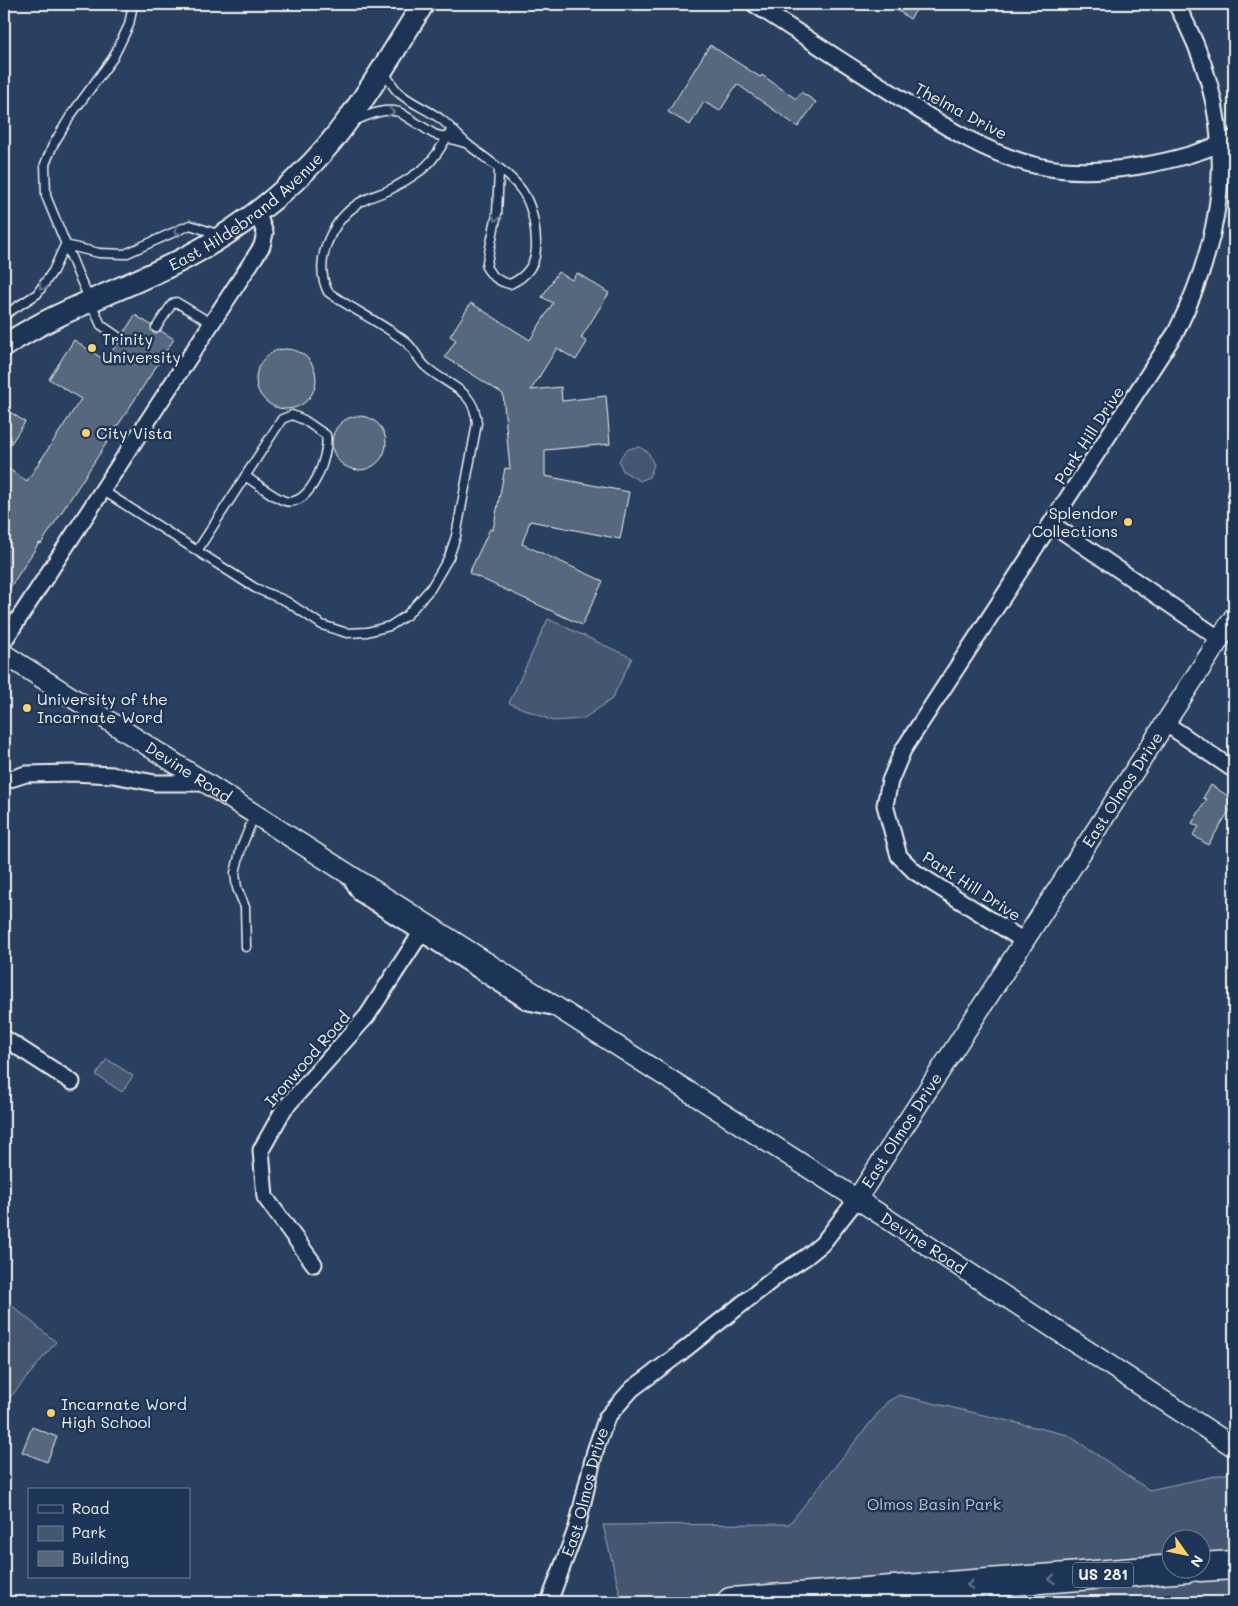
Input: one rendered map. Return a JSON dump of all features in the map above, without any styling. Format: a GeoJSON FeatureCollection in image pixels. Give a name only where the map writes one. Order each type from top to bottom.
{"type":"FeatureCollection","features":[{"type":"Feature","properties":{"kind":"highway"},"geometry":{"type":"LineString","coordinates":[[1210,1567],[1234,1565]]}},
{"type":"Feature","properties":{"kind":"highway","name":"US 281"},"geometry":{"type":"LineString","coordinates":[[731,1602],[1160,1570]]}},
{"type":"Feature","properties":{"kind":"main road","name":"East Hildebrand Avenue"},"geometry":{"type":"LineString","coordinates":[[4,346],[51,318],[186,258],[223,236],[256,212],[312,164],[345,125],[423,4]]}},
{"type":"Feature","properties":{"kind":"street","name":"Thelma Drive"},"geometry":{"type":"LineString","coordinates":[[754,4],[935,120],[988,148],[1038,166],[1083,171],[1133,166],[1219,145],[1234,138]]}},
{"type":"Feature","properties":{"kind":"street","name":"Park Hill Drive"},"geometry":{"type":"LineString","coordinates":[[1024,941],[915,872],[899,856],[885,806],[890,781],[903,750],[1176,332],[1206,264],[1215,229],[1222,162],[1219,145],[1219,121],[1210,84],[1198,48],[1176,4]]}},
{"type":"Feature","properties":{"kind":"street"},"geometry":{"type":"LineString","coordinates":[[4,641],[262,246],[265,233],[256,212]]}},
{"type":"Feature","properties":{"kind":"street"},"geometry":{"type":"LineString","coordinates":[[1052,524],[1220,638]]}},
{"type":"Feature","properties":{"kind":"street","name":"East Olmos Drive"},"geometry":{"type":"LineString","coordinates":[[550,1602],[577,1527],[595,1451],[607,1418],[632,1389],[781,1273],[822,1244],[856,1198],[1234,617]]}},
{"type":"Feature","properties":{"kind":"street","name":"Devine Road"},"geometry":{"type":"LineString","coordinates":[[4,654],[856,1198],[1234,1447]]}},
{"type":"Feature","properties":{"kind":"street"},"geometry":{"type":"LineString","coordinates":[[1165,723],[1234,770]]}},
{"type":"Feature","properties":{"kind":"street"},"geometry":{"type":"LineString","coordinates":[[4,781],[26,774],[72,773],[113,776],[155,783],[206,783]]}},
{"type":"Feature","properties":{"kind":"street","name":"Devine Road"},"geometry":{"type":"LineString","coordinates":[[347,873],[361,894],[528,1002],[560,1010]]}},
{"type":"Feature","properties":{"kind":"street","name":"Ironwood Road"},"geometry":{"type":"LineString","coordinates":[[314,1264],[265,1197],[261,1150],[284,1109],[367,1016],[422,933]]}},
{"type":"Feature","properties":{"kind":"street"},"geometry":{"type":"LineString","coordinates":[[4,1038],[72,1082]]}},
{"type":"Feature","properties":{"kind":"lane"},"geometry":{"type":"LineString","coordinates":[[120,338],[101,325],[65,245],[46,196],[45,164],[53,145],[71,115],[113,58],[129,25],[133,4]]}},
{"type":"Feature","properties":{"kind":"lane"},"geometry":{"type":"LineString","coordinates":[[382,68],[398,92],[452,129],[465,143],[517,182],[529,200],[536,218],[534,261],[528,273],[510,284],[501,282],[490,275],[486,267],[497,214],[499,170]]}},
{"type":"Feature","properties":{"kind":"lane"},"geometry":{"type":"LineString","coordinates":[[409,118],[418,105]]}},
{"type":"Feature","properties":{"kind":"lane"},"geometry":{"type":"LineString","coordinates":[[345,125],[384,110],[399,112],[434,134],[465,143]]}},
{"type":"Feature","properties":{"kind":"lane"},"geometry":{"type":"LineString","coordinates":[[102,490],[255,588],[286,601],[322,625],[347,633],[367,632],[390,626],[407,615],[431,588],[449,557],[456,536],[477,423],[476,411],[471,400],[464,393],[424,365],[406,342],[328,292],[323,282],[322,265],[327,241],[343,216],[356,205],[420,172],[428,164],[452,129]]}},
{"type":"Feature","properties":{"kind":"lane"},"geometry":{"type":"LineString","coordinates":[[65,245],[99,253],[125,254],[190,225],[223,236]]}},
{"type":"Feature","properties":{"kind":"lane"},"geometry":{"type":"LineString","coordinates":[[4,315],[37,294],[53,271],[65,245]]}},
{"type":"Feature","properties":{"kind":"lane"},"geometry":{"type":"LineString","coordinates":[[156,328],[172,304],[176,302],[211,324]]}},
{"type":"Feature","properties":{"kind":"lane"},"geometry":{"type":"LineString","coordinates":[[197,551],[245,476],[282,419],[292,415],[304,420],[326,435],[326,450],[321,471],[304,496],[295,501],[285,501],[245,476]]}},
{"type":"Feature","properties":{"kind":"lane"},"geometry":{"type":"LineString","coordinates":[[246,946],[245,907],[236,888],[235,873],[255,814]]}},
{"type":"Feature","properties":{"kind":"green space"},"geometry":{"type":"Polygon","coordinates":[[[639,447],[648,452],[654,465],[649,477],[640,481],[623,471],[619,461],[626,451],[639,447]]]}},
{"type":"Feature","properties":{"kind":"green space"},"geometry":{"type":"Polygon","coordinates":[[[548,619],[632,658],[612,699],[583,719],[553,721],[509,703],[548,619]]]}},
{"type":"Feature","properties":{"kind":"green space"},"geometry":{"type":"Polygon","coordinates":[[[107,1059],[133,1076],[122,1092],[96,1075],[107,1059]]]}},
{"type":"Feature","properties":{"kind":"green space"},"geometry":{"type":"Polygon","coordinates":[[[4,1299],[56,1342],[4,1405],[4,1299]]]}},
{"type":"Feature","properties":{"kind":"green space","name":"Olmos Basin Park"},"geometry":{"type":"Polygon","coordinates":[[[899,1395],[1068,1435],[1149,1490],[1234,1472],[1234,1602],[622,1602],[603,1525],[789,1524],[887,1402],[899,1395]]]}},
{"type":"Feature","properties":{"kind":"building"},"geometry":{"type":"Polygon","coordinates":[[[888,4],[920,4],[910,19],[888,4]]]}},
{"type":"Feature","properties":{"kind":"building"},"geometry":{"type":"Polygon","coordinates":[[[710,45],[760,77],[762,75],[796,99],[801,92],[816,102],[798,127],[737,84],[720,111],[704,102],[690,125],[668,112],[710,45]]]}},
{"type":"Feature","properties":{"kind":"building"},"geometry":{"type":"Polygon","coordinates":[[[558,272],[572,280],[577,273],[609,293],[581,338],[587,342],[576,360],[557,348],[531,390],[561,387],[562,401],[606,396],[610,444],[545,450],[545,476],[629,492],[620,539],[530,521],[522,544],[603,581],[582,625],[469,573],[490,529],[493,530],[505,468],[510,469],[503,394],[445,357],[456,340],[450,336],[471,303],[530,340],[553,303],[542,297],[558,272]]]}},
{"type":"Feature","properties":{"kind":"building","name":"City Vista"},"geometry":{"type":"Polygon","coordinates":[[[135,315],[151,325],[153,333],[161,331],[174,339],[41,544],[39,543],[4,597],[4,466],[27,481],[81,399],[49,379],[74,340],[106,361],[117,343],[125,341],[123,334],[135,315]]]}},
{"type":"Feature","properties":{"kind":"building"},"geometry":{"type":"Polygon","coordinates":[[[280,349],[292,349],[303,354],[311,362],[316,373],[314,391],[303,404],[292,409],[280,409],[269,404],[261,396],[256,385],[256,373],[261,362],[269,354],[280,349]]]}},
{"type":"Feature","properties":{"kind":"building"},"geometry":{"type":"Polygon","coordinates":[[[4,408],[25,422],[4,454],[4,408]]]}},
{"type":"Feature","properties":{"kind":"building"},"geometry":{"type":"Polygon","coordinates":[[[354,416],[364,416],[374,420],[382,428],[386,443],[382,458],[374,466],[364,470],[354,470],[344,466],[336,458],[332,448],[332,438],[336,428],[344,420],[354,416]]]}},
{"type":"Feature","properties":{"kind":"building"},"geometry":{"type":"Polygon","coordinates":[[[1211,785],[1234,800],[1234,803],[1208,845],[1193,835],[1199,827],[1192,823],[1207,799],[1203,798],[1211,785]]]}},
{"type":"Feature","properties":{"kind":"building"},"geometry":{"type":"Polygon","coordinates":[[[32,1427],[57,1437],[47,1462],[22,1452],[32,1427]]]}},
{"type":"Feature","properties":{"kind":"place","name":"Trinity University"},"geometry":{"type":"Point","coordinates":[92,348]}},
{"type":"Feature","properties":{"kind":"place","name":"City Vista"},"geometry":{"type":"Point","coordinates":[86,433]}},
{"type":"Feature","properties":{"kind":"place","name":"Splendor Collections"},"geometry":{"type":"Point","coordinates":[1128,522]}},
{"type":"Feature","properties":{"kind":"place","name":"University of the Incarnate Word"},"geometry":{"type":"Point","coordinates":[27,708]}},
{"type":"Feature","properties":{"kind":"place","name":"Incarnate Word High School"},"geometry":{"type":"Point","coordinates":[51,1413]}}]}
